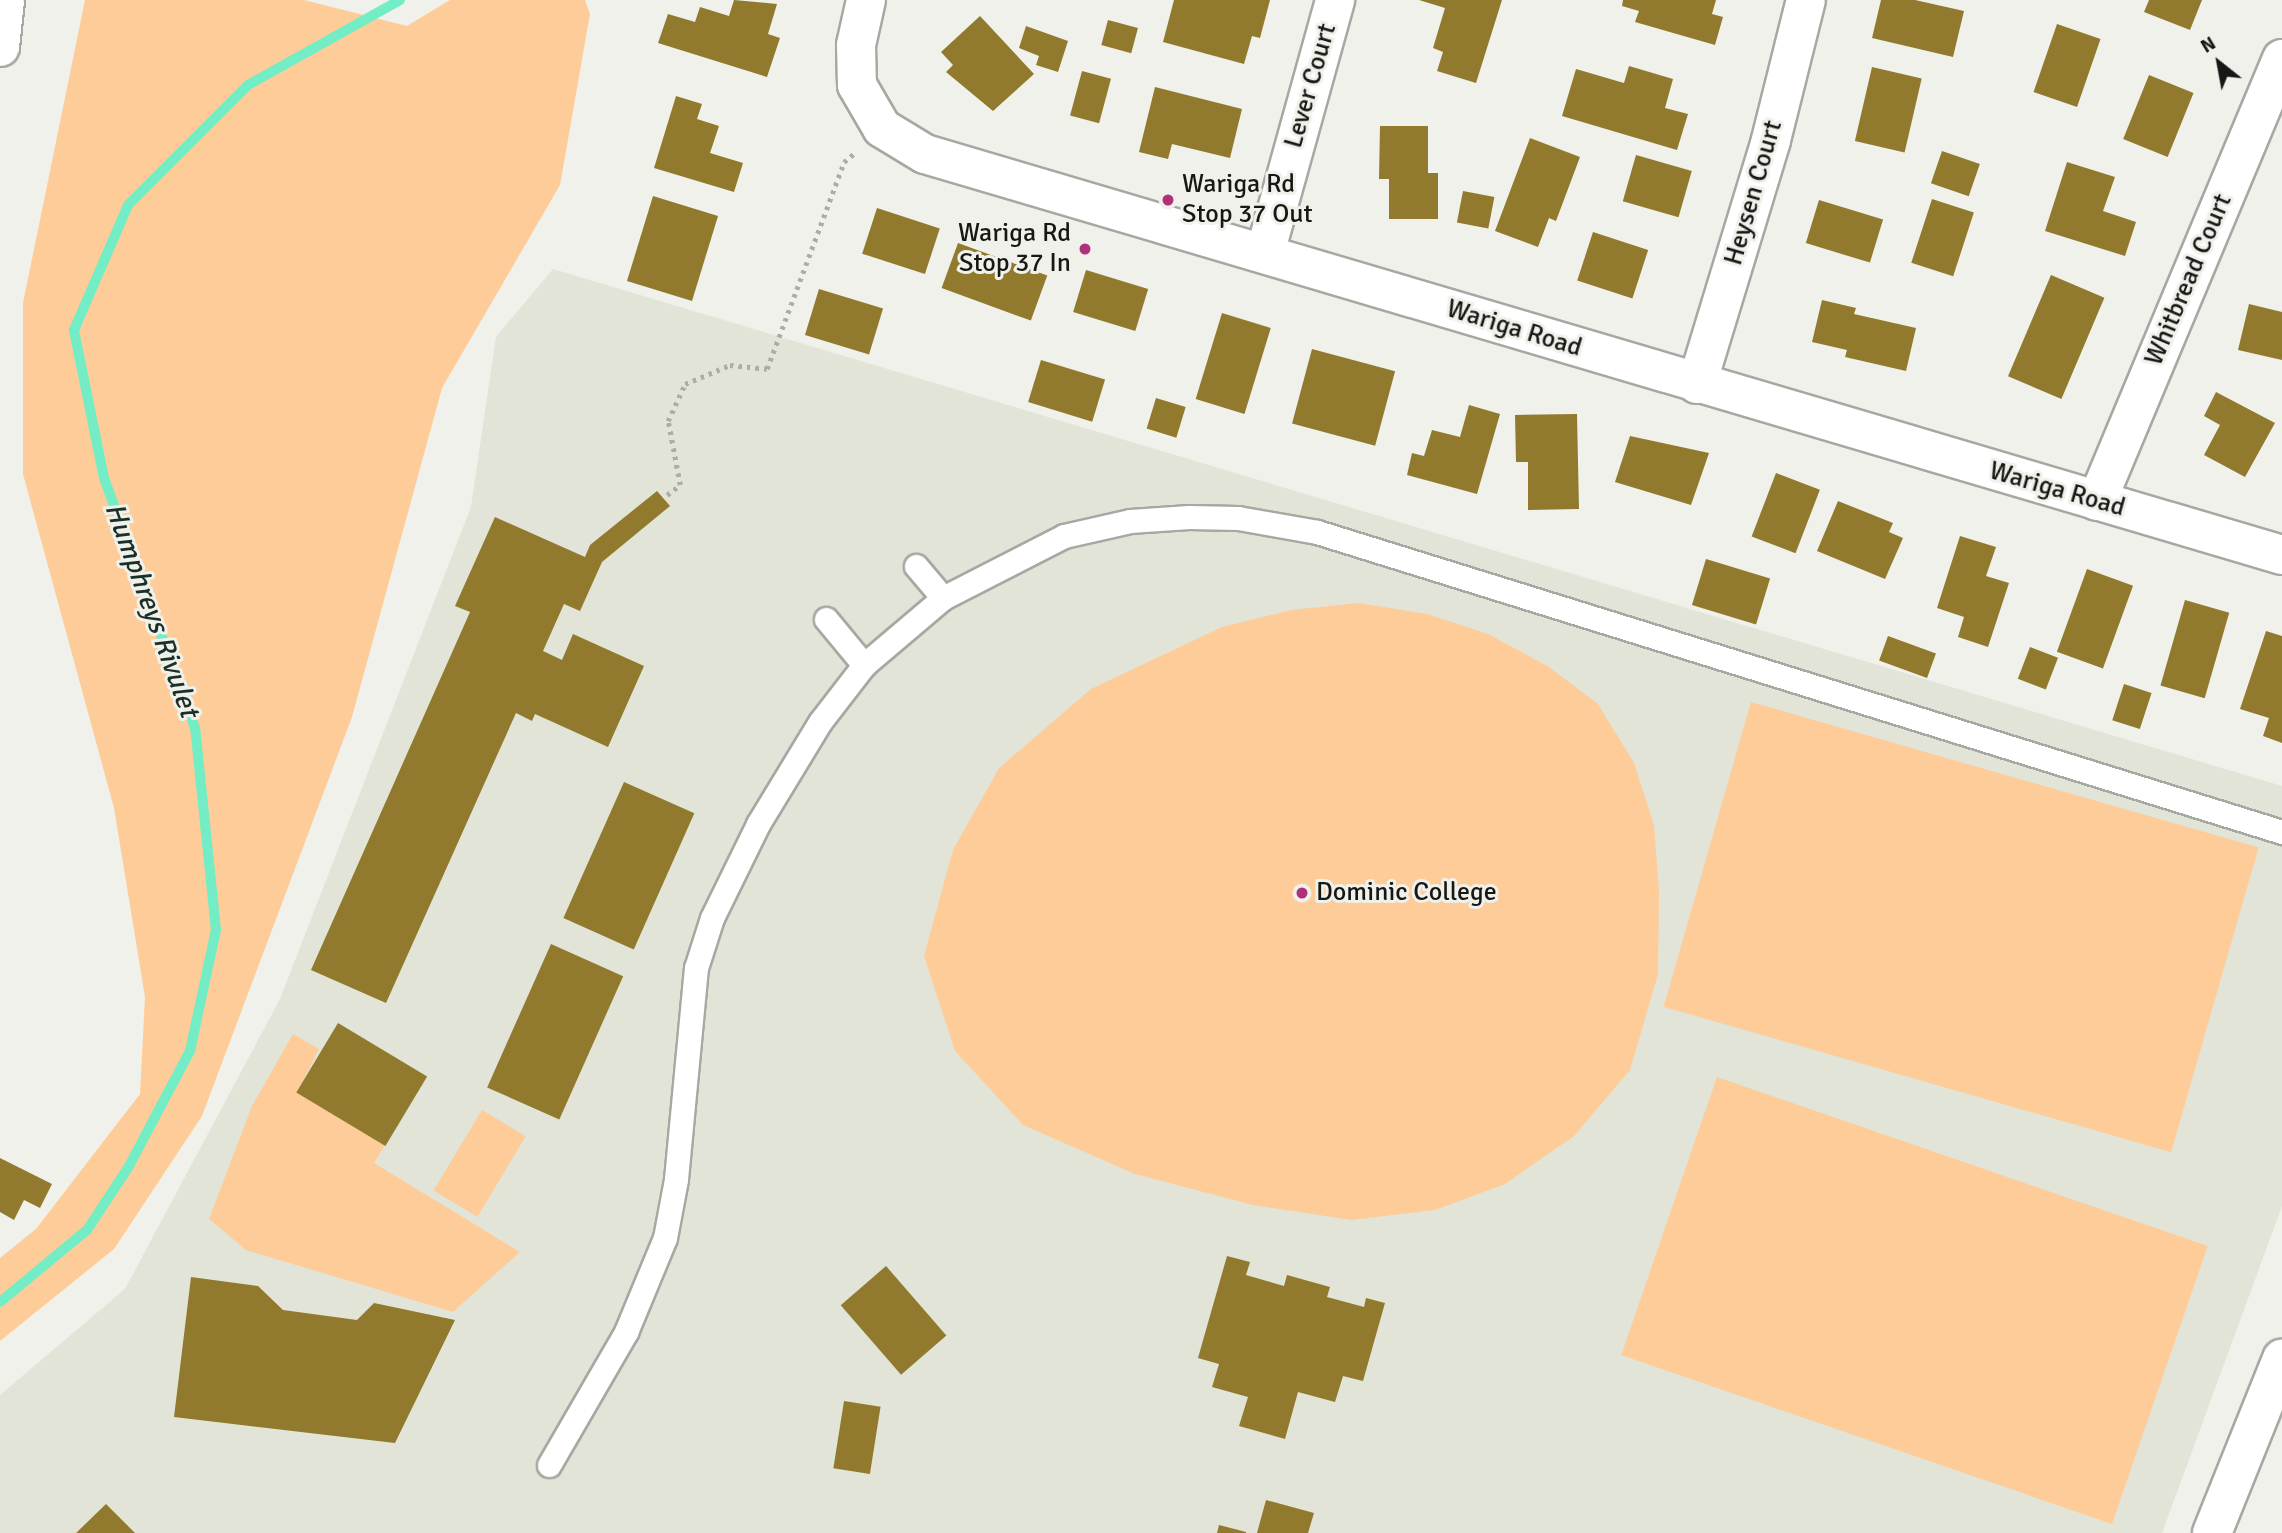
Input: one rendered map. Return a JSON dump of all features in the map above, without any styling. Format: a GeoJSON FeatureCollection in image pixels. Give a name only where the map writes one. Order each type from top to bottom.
{"type":"FeatureCollection","features":[{"type":"Feature","properties":{"kind":"street"},"geometry":{"type":"LineString","coordinates":[[0,47],[5,0]]}},
{"type":"Feature","properties":{"kind":"street","name":"Wariga Road"},"geometry":{"type":"LineString","coordinates":[[866,0],[854,66],[857,85],[882,128],[925,154],[2282,555]]}},
{"type":"Feature","properties":{"kind":"street","name":"Lever Court"},"geometry":{"type":"LineString","coordinates":[[1265,253],[1335,0]]}},
{"type":"Feature","properties":{"kind":"street","name":"Heysen Court"},"geometry":{"type":"LineString","coordinates":[[1697,384],[1771,140],[1806,0]]}},
{"type":"Feature","properties":{"kind":"street","name":"Whitbread Court"},"geometry":{"type":"LineString","coordinates":[[2097,501],[2282,59]]}},
{"type":"Feature","properties":{"kind":"street"},"geometry":{"type":"LineString","coordinates":[[2212,1533],[2282,1359]]}},
{"type":"Feature","properties":{"kind":"lane"},"geometry":{"type":"LineString","coordinates":[[549,1465],[626,1332],[665,1238],[676,1179],[696,968],[712,918],[789,772],[864,665],[943,598],[1064,536],[1130,521],[1189,517],[1274,523],[2282,832]]}},
{"type":"Feature","properties":{"kind":"lane"},"geometry":{"type":"LineString","coordinates":[[916,566],[943,598]]}},
{"type":"Feature","properties":{"kind":"lane"},"geometry":{"type":"LineString","coordinates":[[826,619],[864,665]]}},
{"type":"Feature","properties":{"kind":"path"},"geometry":{"type":"LineString","coordinates":[[667,495],[681,485],[668,421],[685,384],[730,365],[767,369],[844,162],[882,128]]}},
{"type":"Feature","properties":{"kind":"shaded area"},"geometry":{"type":"Polygon","coordinates":[[[85,0],[304,0],[407,26],[450,0],[585,0],[590,14],[560,185],[442,388],[352,717],[202,1116],[114,1249],[0,1341],[0,1258],[36,1229],[140,1094],[145,997],[114,808],[23,474],[23,303],[85,0]]]}},
{"type":"Feature","properties":{"kind":"shaded area","name":"Dominic College"},"geometry":{"type":"Polygon","coordinates":[[[553,269],[2282,786],[2282,1206],[2162,1533],[0,1533],[0,1395],[125,1289],[280,999],[471,507],[496,337],[553,269]]]}},
{"type":"Feature","properties":{"kind":"shaded area"},"geometry":{"type":"Polygon","coordinates":[[[1358,603],[1427,614],[1488,634],[1549,667],[1598,704],[1634,763],[1654,825],[1659,891],[1658,974],[1630,1070],[1574,1136],[1505,1184],[1435,1210],[1351,1220],[1253,1205],[1135,1174],[1023,1125],[955,1051],[924,956],[953,850],[999,768],[1091,689],[1222,627],[1291,610],[1358,603]]]}},
{"type":"Feature","properties":{"kind":"shaded area"},"geometry":{"type":"Polygon","coordinates":[[[1751,702],[2259,848],[2171,1152],[1664,1007],[1751,702]]]}},
{"type":"Feature","properties":{"kind":"shaded area"},"geometry":{"type":"Polygon","coordinates":[[[293,1034],[319,1049],[297,1093],[385,1145],[374,1163],[520,1252],[453,1312],[246,1250],[209,1219],[252,1106],[293,1034]]]}},
{"type":"Feature","properties":{"kind":"shaded area"},"geometry":{"type":"Polygon","coordinates":[[[1717,1077],[2208,1246],[2112,1524],[1621,1355],[1717,1077]]]}},
{"type":"Feature","properties":{"kind":"shaded area"},"geometry":{"type":"Polygon","coordinates":[[[482,1110],[526,1136],[477,1217],[434,1191],[482,1110]]]}},
{"type":"Feature","properties":{"kind":"building"},"geometry":{"type":"Polygon","coordinates":[[[734,0],[777,4],[768,34],[780,38],[767,77],[658,43],[668,14],[695,22],[700,7],[729,16],[734,0]]]}},
{"type":"Feature","properties":{"kind":"building"},"geometry":{"type":"Polygon","coordinates":[[[1174,0],[1270,0],[1260,38],[1252,36],[1244,64],[1163,42],[1174,0]]]}},
{"type":"Feature","properties":{"kind":"building"},"geometry":{"type":"Polygon","coordinates":[[[1419,0],[1502,0],[1476,83],[1437,71],[1443,52],[1433,48],[1445,8],[1419,0]]]}},
{"type":"Feature","properties":{"kind":"building"},"geometry":{"type":"Polygon","coordinates":[[[1623,0],[1716,0],[1712,14],[1723,17],[1715,45],[1635,22],[1639,11],[1622,6],[1623,0]]]}},
{"type":"Feature","properties":{"kind":"building"},"geometry":{"type":"Polygon","coordinates":[[[1881,0],[1915,0],[1964,11],[1953,57],[1872,38],[1881,0]]]}},
{"type":"Feature","properties":{"kind":"building"},"geometry":{"type":"Polygon","coordinates":[[[2149,0],[2202,0],[2190,30],[2144,12],[2149,0]]]}},
{"type":"Feature","properties":{"kind":"building"},"geometry":{"type":"Polygon","coordinates":[[[980,16],[1034,74],[993,111],[946,72],[953,65],[941,52],[980,16]]]}},
{"type":"Feature","properties":{"kind":"building"},"geometry":{"type":"Polygon","coordinates":[[[1108,20],[1138,28],[1131,53],[1101,45],[1108,20]]]}},
{"type":"Feature","properties":{"kind":"building"},"geometry":{"type":"Polygon","coordinates":[[[2057,24],[2100,39],[2077,107],[2034,92],[2057,24]]]}},
{"type":"Feature","properties":{"kind":"building"},"geometry":{"type":"Polygon","coordinates":[[[1026,26],[1068,41],[1058,72],[1036,65],[1039,56],[1019,48],[1026,26]]]}},
{"type":"Feature","properties":{"kind":"building"},"geometry":{"type":"Polygon","coordinates":[[[1629,66],[1673,79],[1665,108],[1688,114],[1677,150],[1562,116],[1576,69],[1624,83],[1629,66]]]}},
{"type":"Feature","properties":{"kind":"building"},"geometry":{"type":"Polygon","coordinates":[[[1872,67],[1922,78],[1905,153],[1855,141],[1872,67]]]}},
{"type":"Feature","properties":{"kind":"building"},"geometry":{"type":"Polygon","coordinates":[[[1082,71],[1111,79],[1099,123],[1070,115],[1082,71]]]}},
{"type":"Feature","properties":{"kind":"building"},"geometry":{"type":"Polygon","coordinates":[[[2149,75],[2194,93],[2168,157],[2123,139],[2149,75]]]}},
{"type":"Feature","properties":{"kind":"building"},"geometry":{"type":"Polygon","coordinates":[[[1155,87],[1242,109],[1230,158],[1172,144],[1168,159],[1139,152],[1155,87]]]}},
{"type":"Feature","properties":{"kind":"building"},"geometry":{"type":"Polygon","coordinates":[[[676,96],[702,104],[697,119],[719,126],[710,153],[743,163],[734,192],[654,168],[676,96]]]}},
{"type":"Feature","properties":{"kind":"building"},"geometry":{"type":"Polygon","coordinates":[[[1380,126],[1428,126],[1428,173],[1438,173],[1438,219],[1389,219],[1389,179],[1379,179],[1380,126]]]}},
{"type":"Feature","properties":{"kind":"building"},"geometry":{"type":"Polygon","coordinates":[[[1530,138],[1580,157],[1556,221],[1549,218],[1538,247],[1495,231],[1530,138]]]}},
{"type":"Feature","properties":{"kind":"building"},"geometry":{"type":"Polygon","coordinates":[[[1942,151],[1980,164],[1969,196],[1931,183],[1942,151]]]}},
{"type":"Feature","properties":{"kind":"building"},"geometry":{"type":"Polygon","coordinates":[[[1636,155],[1692,171],[1679,217],[1623,201],[1636,155]]]}},
{"type":"Feature","properties":{"kind":"building"},"geometry":{"type":"Polygon","coordinates":[[[2067,162],[2115,177],[2103,211],[2136,222],[2125,256],[2045,231],[2067,162]]]}},
{"type":"Feature","properties":{"kind":"building"},"geometry":{"type":"Polygon","coordinates":[[[1463,191],[1494,197],[1488,229],[1457,222],[1463,191]]]}},
{"type":"Feature","properties":{"kind":"building"},"geometry":{"type":"Polygon","coordinates":[[[653,196],[718,216],[692,301],[627,281],[653,196]]]}},
{"type":"Feature","properties":{"kind":"building"},"geometry":{"type":"Polygon","coordinates":[[[1932,199],[1974,213],[1953,276],[1911,263],[1932,199]]]}},
{"type":"Feature","properties":{"kind":"building"},"geometry":{"type":"Polygon","coordinates":[[[1819,200],[1883,220],[1870,263],[1806,243],[1819,200]]]}},
{"type":"Feature","properties":{"kind":"building"},"geometry":{"type":"Polygon","coordinates":[[[877,208],[940,228],[925,274],[862,254],[877,208]]]}},
{"type":"Feature","properties":{"kind":"building"},"geometry":{"type":"Polygon","coordinates":[[[1593,232],[1648,250],[1632,298],[1577,281],[1593,232]]]}},
{"type":"Feature","properties":{"kind":"building"},"geometry":{"type":"Polygon","coordinates":[[[958,243],[1047,275],[1031,321],[942,288],[958,243]]]}},
{"type":"Feature","properties":{"kind":"building"},"geometry":{"type":"Polygon","coordinates":[[[1086,270],[1148,289],[1135,331],[1073,312],[1086,270]]]}},
{"type":"Feature","properties":{"kind":"building"},"geometry":{"type":"Polygon","coordinates":[[[2051,275],[2104,298],[2061,399],[2008,376],[2051,275]]]}},
{"type":"Feature","properties":{"kind":"building"},"geometry":{"type":"Polygon","coordinates":[[[819,289],[883,309],[869,354],[805,335],[819,289]]]}},
{"type":"Feature","properties":{"kind":"building"},"geometry":{"type":"Polygon","coordinates":[[[1822,300],[1856,308],[1854,314],[1916,328],[1906,371],[1845,357],[1847,350],[1812,342],[1822,300]]]}},
{"type":"Feature","properties":{"kind":"building"},"geometry":{"type":"Polygon","coordinates":[[[2249,304],[2282,312],[2282,360],[2238,350],[2249,304]]]}},
{"type":"Feature","properties":{"kind":"building"},"geometry":{"type":"Polygon","coordinates":[[[1222,313],[1271,328],[1244,414],[1196,399],[1222,313]]]}},
{"type":"Feature","properties":{"kind":"building"},"geometry":{"type":"Polygon","coordinates":[[[1312,349],[1395,371],[1375,446],[1292,423],[1312,349]]]}},
{"type":"Feature","properties":{"kind":"building"},"geometry":{"type":"Polygon","coordinates":[[[1041,360],[1105,380],[1092,422],[1028,402],[1041,360]]]}},
{"type":"Feature","properties":{"kind":"building"},"geometry":{"type":"Polygon","coordinates":[[[2216,392],[2275,423],[2245,477],[2204,455],[2220,425],[2204,416],[2216,392]]]}},
{"type":"Feature","properties":{"kind":"building"},"geometry":{"type":"Polygon","coordinates":[[[1156,398],[1186,407],[1176,438],[1147,429],[1156,398]]]}},
{"type":"Feature","properties":{"kind":"building"},"geometry":{"type":"Polygon","coordinates":[[[1469,405],[1500,414],[1477,494],[1407,475],[1412,453],[1424,456],[1432,430],[1460,437],[1469,405]]]}},
{"type":"Feature","properties":{"kind":"building"},"geometry":{"type":"Polygon","coordinates":[[[1577,414],[1579,509],[1528,510],[1528,462],[1516,462],[1515,415],[1577,414]]]}},
{"type":"Feature","properties":{"kind":"building"},"geometry":{"type":"Polygon","coordinates":[[[1630,436],[1709,453],[1691,505],[1615,482],[1630,436]]]}},
{"type":"Feature","properties":{"kind":"building"},"geometry":{"type":"Polygon","coordinates":[[[1776,473],[1820,490],[1796,553],[1752,536],[1776,473]]]}},
{"type":"Feature","properties":{"kind":"building"},"geometry":{"type":"Polygon","coordinates":[[[657,491],[670,506],[602,562],[580,611],[564,604],[543,651],[562,660],[573,634],[644,666],[608,747],[535,714],[532,721],[516,713],[386,1003],[311,970],[470,612],[455,606],[495,517],[585,557],[590,545],[657,491]]]}},
{"type":"Feature","properties":{"kind":"building"},"geometry":{"type":"Polygon","coordinates":[[[1838,501],[1893,523],[1889,532],[1903,538],[1885,579],[1817,551],[1838,501]]]}},
{"type":"Feature","properties":{"kind":"building"},"geometry":{"type":"Polygon","coordinates":[[[1960,536],[1996,547],[1986,576],[2009,583],[1988,647],[1958,637],[1964,617],[1937,608],[1960,536]]]}},
{"type":"Feature","properties":{"kind":"building"},"geometry":{"type":"Polygon","coordinates":[[[1706,559],[1770,579],[1756,624],[1692,605],[1706,559]]]}},
{"type":"Feature","properties":{"kind":"building"},"geometry":{"type":"Polygon","coordinates":[[[2087,569],[2133,586],[2103,668],[2057,652],[2087,569]]]}},
{"type":"Feature","properties":{"kind":"building"},"geometry":{"type":"Polygon","coordinates":[[[2185,600],[2229,613],[2205,698],[2160,686],[2185,600]]]}},
{"type":"Feature","properties":{"kind":"building"},"geometry":{"type":"Polygon","coordinates":[[[2266,631],[2282,636],[2282,743],[2263,736],[2269,718],[2240,709],[2266,631]]]}},
{"type":"Feature","properties":{"kind":"building"},"geometry":{"type":"Polygon","coordinates":[[[1888,636],[1936,653],[1927,678],[1879,660],[1888,636]]]}},
{"type":"Feature","properties":{"kind":"building"},"geometry":{"type":"Polygon","coordinates":[[[2030,647],[2058,658],[2046,689],[2018,679],[2030,647]]]}},
{"type":"Feature","properties":{"kind":"building"},"geometry":{"type":"Polygon","coordinates":[[[2124,684],[2152,693],[2140,729],[2112,720],[2124,684]]]}},
{"type":"Feature","properties":{"kind":"building"},"geometry":{"type":"Polygon","coordinates":[[[624,782],[694,813],[634,949],[563,918],[624,782]]]}},
{"type":"Feature","properties":{"kind":"building"},"geometry":{"type":"Polygon","coordinates":[[[551,944],[623,976],[559,1120],[487,1087],[551,944]]]}},
{"type":"Feature","properties":{"kind":"building"},"geometry":{"type":"Polygon","coordinates":[[[338,1023],[427,1077],[385,1146],[296,1092],[338,1023]]]}},
{"type":"Feature","properties":{"kind":"building"},"geometry":{"type":"Polygon","coordinates":[[[0,1158],[52,1184],[40,1208],[24,1200],[14,1220],[0,1212],[0,1158]]]}},
{"type":"Feature","properties":{"kind":"building"},"geometry":{"type":"Polygon","coordinates":[[[1227,1256],[1250,1262],[1246,1275],[1284,1286],[1287,1275],[1330,1287],[1327,1297],[1364,1307],[1366,1298],[1385,1303],[1363,1381],[1343,1376],[1335,1402],[1298,1392],[1285,1439],[1239,1426],[1248,1397],[1212,1387],[1219,1364],[1198,1358],[1227,1256]]]}},
{"type":"Feature","properties":{"kind":"building"},"geometry":{"type":"Polygon","coordinates":[[[886,1266],[946,1335],[901,1375],[841,1305],[886,1266]]]}},
{"type":"Feature","properties":{"kind":"building"},"geometry":{"type":"Polygon","coordinates":[[[191,1277],[258,1286],[283,1310],[357,1320],[374,1303],[455,1320],[395,1443],[174,1417],[191,1277]]]}},
{"type":"Feature","properties":{"kind":"building"},"geometry":{"type":"Polygon","coordinates":[[[844,1401],[881,1407],[870,1474],[833,1468],[844,1401]]]}},
{"type":"Feature","properties":{"kind":"building"},"geometry":{"type":"Polygon","coordinates":[[[1266,1500],[1314,1513],[1308,1533],[1257,1533],[1266,1500]]]}},
{"type":"Feature","properties":{"kind":"building"},"geometry":{"type":"Polygon","coordinates":[[[106,1504],[135,1533],[76,1533],[106,1504]]]}},
{"type":"Feature","properties":{"kind":"building"},"geometry":{"type":"Polygon","coordinates":[[[1219,1525],[1246,1532],[1246,1533],[1217,1533],[1219,1525]]]}},
{"type":"Feature","properties":{"kind":"waterway","name":"Humphreys Rivulet"},"geometry":{"type":"LineString","coordinates":[[0,1302],[87,1230],[129,1166],[190,1051],[216,930],[195,728],[104,478],[74,330],[128,205],[248,85],[400,0]]}},
{"type":"Feature","properties":{"kind":"place","name":"Wariga Rd Stop 37 Out"},"geometry":{"type":"Point","coordinates":[1168,200]}},
{"type":"Feature","properties":{"kind":"place","name":"Wariga Rd Stop 37 In"},"geometry":{"type":"Point","coordinates":[1085,249]}},
{"type":"Feature","properties":{"kind":"place","name":"Dominic College"},"geometry":{"type":"Point","coordinates":[1302,893]}}]}
